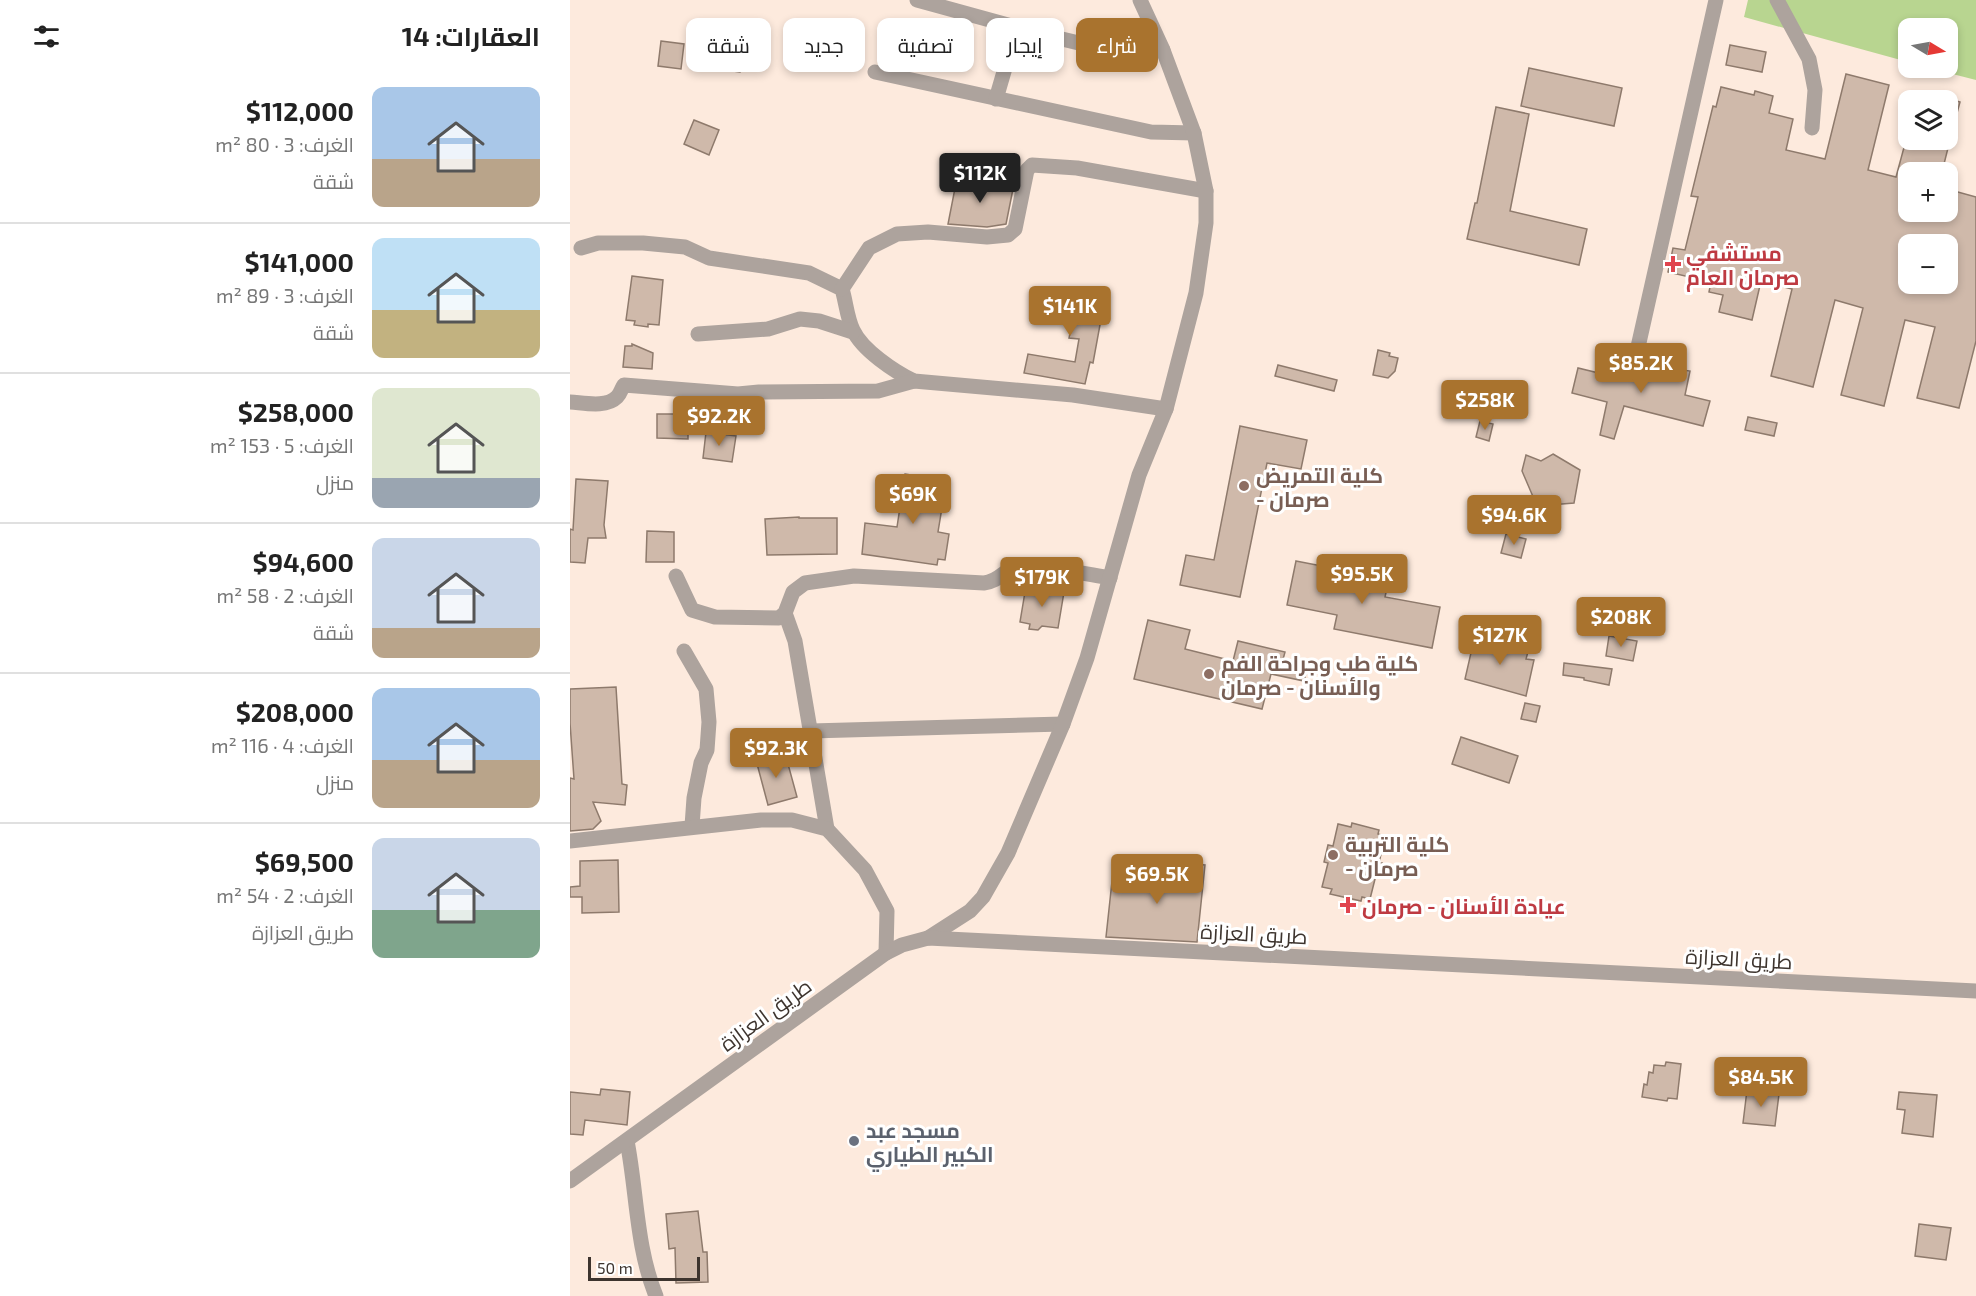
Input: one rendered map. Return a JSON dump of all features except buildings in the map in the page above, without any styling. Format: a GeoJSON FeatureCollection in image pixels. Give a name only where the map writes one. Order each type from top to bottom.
{"type":"FeatureCollection","features":[{"type":"Feature","properties":{"kind":"street"},"geometry":{"type":"LineString","coordinates":[[917,0],[986,19]]}},
{"type":"Feature","properties":{"kind":"street"},"geometry":{"type":"LineString","coordinates":[[928,938],[970,911],[989,888],[1008,853],[1063,724],[1087,658],[1139,475],[1166,409],[1196,293],[1206,223],[1206,191],[1194,133],[1163,50],[1140,0]]}},
{"type":"Feature","properties":{"kind":"street"},"geometry":{"type":"LineString","coordinates":[[1638,347],[1716,0]]}},
{"type":"Feature","properties":{"kind":"street"},"geometry":{"type":"LineString","coordinates":[[1777,0],[1809,59],[1815,90],[1812,128]]}},
{"type":"Feature","properties":{"kind":"street"},"geometry":{"type":"LineString","coordinates":[[1064,39],[1125,54],[1163,50]]}},
{"type":"Feature","properties":{"kind":"street"},"geometry":{"type":"LineString","coordinates":[[875,72],[1151,132],[1194,133]]}},
{"type":"Feature","properties":{"kind":"street"},"geometry":{"type":"LineString","coordinates":[[996,99],[1004,72]]}},
{"type":"Feature","properties":{"kind":"street"},"geometry":{"type":"LineString","coordinates":[[1166,409],[1073,395],[914,381],[898,374],[873,354],[853,332],[842,289],[869,248],[897,234],[928,232],[987,237],[1008,235],[1015,230],[1027,170],[1032,165],[1077,168],[1206,191]]}},
{"type":"Feature","properties":{"kind":"street"},"geometry":{"type":"LineString","coordinates":[[581,248],[598,243],[643,243],[685,247],[709,258],[809,273],[842,289]]}},
{"type":"Feature","properties":{"kind":"street"},"geometry":{"type":"LineString","coordinates":[[698,334],[768,329],[800,319],[819,321],[853,332]]}},
{"type":"Feature","properties":{"kind":"street"},"geometry":{"type":"LineString","coordinates":[[570,402],[595,404],[611,402],[620,394],[624,385],[738,394],[878,391],[914,381]]}},
{"type":"Feature","properties":{"kind":"street"},"geometry":{"type":"LineString","coordinates":[[676,576],[692,609],[699,612],[715,617],[779,618],[785,613],[793,592],[805,583],[854,576],[984,583],[999,579],[1004,573],[1014,568],[1056,569],[1110,578]]}},
{"type":"Feature","properties":{"kind":"street"},"geometry":{"type":"LineString","coordinates":[[785,613],[795,641],[827,829]]}},
{"type":"Feature","properties":{"kind":"street"},"geometry":{"type":"LineString","coordinates":[[684,651],[706,689],[709,722],[707,750],[701,763],[694,798],[692,826]]}},
{"type":"Feature","properties":{"kind":"street"},"geometry":{"type":"LineString","coordinates":[[811,731],[1063,724]]}},
{"type":"Feature","properties":{"kind":"street"},"geometry":{"type":"LineString","coordinates":[[570,841],[761,820],[792,820],[827,829],[865,870],[887,911],[886,953]]}},
{"type":"Feature","properties":{"kind":"street","name":"طريق العزازة"},"geometry":{"type":"LineString","coordinates":[[573,1176],[627,1141],[886,953],[902,945],[928,938],[1976,991]]}},
{"type":"Feature","properties":{"kind":"street"},"geometry":{"type":"LineString","coordinates":[[627,1141],[634,1178],[638,1225],[656,1296]]}},
{"type":"Feature","properties":{"kind":"green space"},"geometry":{"type":"Polygon","coordinates":[[[1748,0],[1976,0],[1976,80],[1958,75],[1958,18],[1898,18],[1898,59],[1744,17],[1748,0]]]}},
{"type":"Feature","properties":{"kind":"place","name":"مستشفي صرمان العام"},"geometry":{"type":"Point","coordinates":[1673,264]}},
{"type":"Feature","properties":{"kind":"place","name":"كلية التمريض - صرمان"},"geometry":{"type":"Point","coordinates":[1244,486]}},
{"type":"Feature","properties":{"kind":"place","name":"كلية طب وجراحة الفم والأسنان - صرمان"},"geometry":{"type":"Point","coordinates":[1209,674]}},
{"type":"Feature","properties":{"kind":"place","name":"كلية التربية - صرمان"},"geometry":{"type":"Point","coordinates":[1333,855]}},
{"type":"Feature","properties":{"kind":"place","name":"عيادة الأسنان - صرمان"},"geometry":{"type":"Point","coordinates":[1348,905]}},
{"type":"Feature","properties":{"kind":"place","name":"مسجد عبد الكبير الطياري"},"geometry":{"type":"Point","coordinates":[854,1141]}}]}
